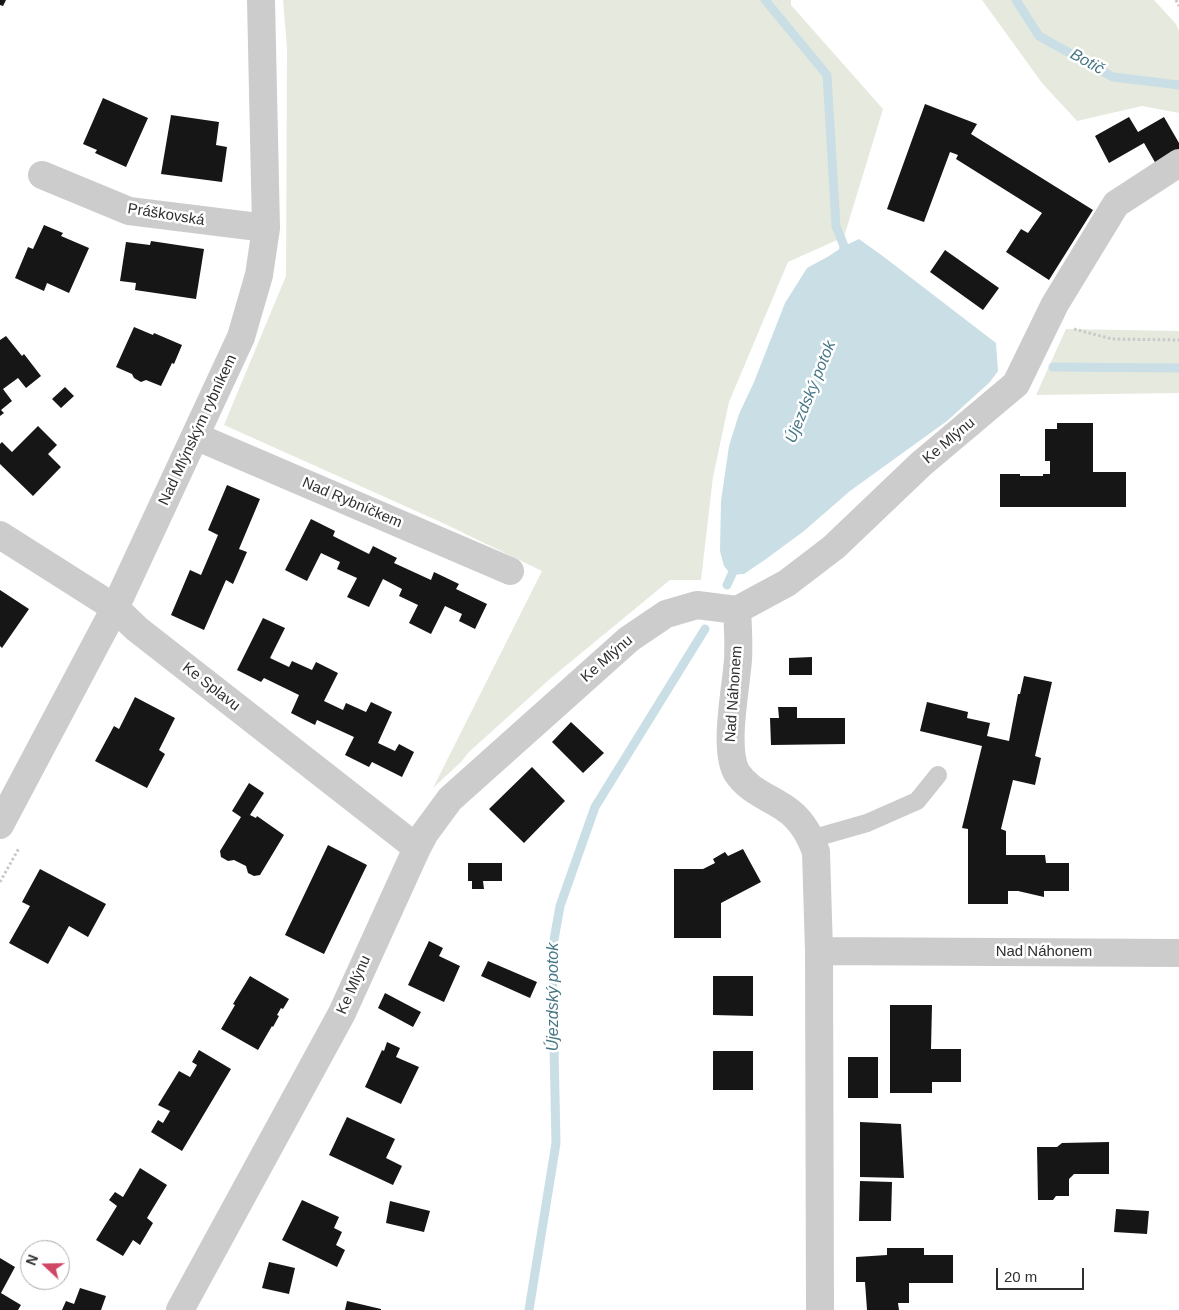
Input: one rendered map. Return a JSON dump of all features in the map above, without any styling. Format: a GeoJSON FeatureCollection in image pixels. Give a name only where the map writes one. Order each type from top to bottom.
{"type":"FeatureCollection","features":[{"type":"Feature","properties":{"kind":"street","name":"Nad Mlýnským rybníkem"},"geometry":{"type":"LineString","coordinates":[[0,825],[115,608],[241,337],[259,275],[266,228],[260,0]]}},
{"type":"Feature","properties":{"kind":"street","name":"Ke Mlýnu"},"geometry":{"type":"LineString","coordinates":[[180,1310],[342,1013],[417,848],[425,833],[450,799],[629,639],[666,614],[697,604],[737,610],[788,583],[834,547],[921,464],[1016,384],[1055,304],[1116,204],[1179,163]]}},
{"type":"Feature","properties":{"kind":"street","name":"Práškovská"},"geometry":{"type":"LineString","coordinates":[[42,175],[128,211],[266,228]]}},
{"type":"Feature","properties":{"kind":"street","name":"Nad Rybníčkem"},"geometry":{"type":"LineString","coordinates":[[195,436],[510,571]]}},
{"type":"Feature","properties":{"kind":"street","name":"Ke Splavu"},"geometry":{"type":"LineString","coordinates":[[0,535],[115,608],[137,629],[417,848]]}},
{"type":"Feature","properties":{"kind":"street","name":"Nad Náhonem"},"geometry":{"type":"LineString","coordinates":[[737,610],[738,658],[730,747],[736,772],[752,789],[787,810],[804,826],[812,839],[816,852],[819,952],[820,1310]]}},
{"type":"Feature","properties":{"kind":"street","name":"Nad Náhonem"},"geometry":{"type":"LineString","coordinates":[[819,952],[1179,953]]}},
{"type":"Feature","properties":{"kind":"lane"},"geometry":{"type":"LineString","coordinates":[[812,839],[867,823],[917,801],[938,774]]}},
{"type":"Feature","properties":{"kind":"path"},"geometry":{"type":"LineString","coordinates":[[1176,0],[1179,6]]}},
{"type":"Feature","properties":{"kind":"path"},"geometry":{"type":"LineString","coordinates":[[1046,321],[1112,339],[1179,340]]}},
{"type":"Feature","properties":{"kind":"shaded area"},"geometry":{"type":"Polygon","coordinates":[[[283,0],[791,0],[791,5],[883,109],[844,237],[788,262],[729,402],[713,477],[701,580],[670,580],[551,678],[469,752],[433,788],[542,571],[445,524],[224,425],[286,276],[287,48],[283,0]]]}},
{"type":"Feature","properties":{"kind":"shaded area"},"geometry":{"type":"Polygon","coordinates":[[[982,0],[1154,0],[1176,24],[1179,31],[1179,113],[1142,106],[1077,121],[1042,83],[982,0]]]}},
{"type":"Feature","properties":{"kind":"shaded area"},"geometry":{"type":"Polygon","coordinates":[[[1066,329],[1179,331],[1179,393],[1036,395],[1066,329]]]}},
{"type":"Feature","properties":{"kind":"water"},"geometry":{"type":"Polygon","coordinates":[[[859,239],[996,343],[998,371],[990,382],[947,421],[850,491],[804,531],[744,574],[731,575],[724,566],[720,551],[721,501],[729,446],[739,414],[754,382],[785,303],[807,268],[859,239]]]}},
{"type":"Feature","properties":{"kind":"building"},"geometry":{"type":"Polygon","coordinates":[[[0,0],[6,0],[3,6],[0,5],[0,0]]]}},
{"type":"Feature","properties":{"kind":"building"},"geometry":{"type":"Polygon","coordinates":[[[103,98],[148,118],[126,167],[95,153],[97,150],[83,144],[103,98]]]}},
{"type":"Feature","properties":{"kind":"building"},"geometry":{"type":"Polygon","coordinates":[[[925,104],[977,124],[971,134],[1093,210],[1049,280],[1006,252],[1021,229],[1028,233],[1042,213],[956,159],[958,155],[950,152],[924,222],[887,209],[925,104]]]}},
{"type":"Feature","properties":{"kind":"building"},"geometry":{"type":"Polygon","coordinates":[[[171,115],[219,122],[216,145],[227,147],[222,182],[161,174],[171,115]]]}},
{"type":"Feature","properties":{"kind":"building"},"geometry":{"type":"Polygon","coordinates":[[[1129,117],[1138,132],[1164,117],[1179,143],[1179,152],[1156,164],[1144,143],[1109,163],[1095,136],[1129,117]]]}},
{"type":"Feature","properties":{"kind":"building"},"geometry":{"type":"Polygon","coordinates":[[[44,225],[63,233],[61,236],[89,248],[69,293],[47,283],[44,291],[15,278],[28,247],[33,249],[44,225]]]}},
{"type":"Feature","properties":{"kind":"building"},"geometry":{"type":"Polygon","coordinates":[[[151,241],[204,249],[196,299],[135,290],[136,283],[120,281],[126,242],[150,245],[151,241]]]}},
{"type":"Feature","properties":{"kind":"building"},"geometry":{"type":"Polygon","coordinates":[[[945,250],[999,288],[983,310],[930,272],[945,250]]]}},
{"type":"Feature","properties":{"kind":"building"},"geometry":{"type":"Polygon","coordinates":[[[134,327],[182,345],[174,364],[172,363],[161,386],[146,380],[141,382],[134,378],[132,374],[116,367],[134,327]]]}},
{"type":"Feature","properties":{"kind":"building"},"geometry":{"type":"Polygon","coordinates":[[[6,336],[22,356],[24,354],[41,376],[26,388],[18,378],[3,389],[12,401],[1,410],[4,413],[0,416],[0,340],[6,336]]]}},
{"type":"Feature","properties":{"kind":"building"},"geometry":{"type":"Polygon","coordinates":[[[65,387],[74,396],[61,408],[52,399],[65,387]]]}},
{"type":"Feature","properties":{"kind":"building"},"geometry":{"type":"Polygon","coordinates":[[[1057,423],[1093,423],[1093,472],[1126,472],[1126,507],[1000,507],[1000,474],[1043,476],[1043,474],[1050,474],[1050,461],[1045,461],[1045,429],[1057,429],[1057,423]]]}},
{"type":"Feature","properties":{"kind":"building"},"geometry":{"type":"Polygon","coordinates":[[[38,426],[57,445],[48,454],[61,467],[33,496],[0,464],[0,444],[2,442],[12,452],[38,426]]]}},
{"type":"Feature","properties":{"kind":"building"},"geometry":{"type":"Polygon","coordinates":[[[227,485],[260,499],[239,549],[247,552],[233,584],[226,580],[204,630],[171,615],[190,570],[201,575],[218,535],[208,530],[227,485]]]}},
{"type":"Feature","properties":{"kind":"building"},"geometry":{"type":"Polygon","coordinates":[[[311,519],[335,531],[333,536],[369,554],[373,546],[397,558],[394,563],[431,580],[434,572],[459,584],[456,589],[487,604],[475,629],[459,621],[462,614],[445,606],[431,634],[409,623],[418,605],[399,596],[402,589],[383,579],[369,607],[347,597],[357,578],[337,569],[340,562],[321,553],[307,581],[285,570],[311,519]]]}},
{"type":"Feature","properties":{"kind":"building"},"geometry":{"type":"Polygon","coordinates":[[[0,590],[29,609],[2,648],[0,646],[0,590]]]}},
{"type":"Feature","properties":{"kind":"building"},"geometry":{"type":"Polygon","coordinates":[[[263,618],[285,628],[270,658],[289,667],[292,661],[312,670],[316,662],[338,673],[324,701],[343,710],[346,703],[366,712],[371,702],[392,712],[378,743],[395,751],[399,744],[414,752],[402,777],[372,762],[369,767],[345,755],[354,737],[317,720],[315,725],[291,713],[299,695],[264,678],[261,682],[237,670],[263,618]]]}},
{"type":"Feature","properties":{"kind":"building"},"geometry":{"type":"Polygon","coordinates":[[[812,657],[812,675],[789,675],[789,658],[812,657]]]}},
{"type":"Feature","properties":{"kind":"building"},"geometry":{"type":"Polygon","coordinates":[[[1024,676],[1052,682],[1035,756],[1041,758],[1035,785],[1013,780],[1001,829],[1006,831],[1006,855],[1045,855],[1046,863],[1069,863],[1069,891],[1044,891],[1044,897],[1018,891],[1008,891],[1008,904],[968,904],[968,829],[962,828],[982,746],[920,731],[927,702],[968,712],[967,718],[990,723],[987,736],[1009,741],[1018,694],[1020,694],[1024,676]]]}},
{"type":"Feature","properties":{"kind":"building"},"geometry":{"type":"Polygon","coordinates":[[[135,697],[175,718],[159,750],[165,754],[147,788],[95,761],[114,726],[119,729],[135,697]]]}},
{"type":"Feature","properties":{"kind":"building"},"geometry":{"type":"Polygon","coordinates":[[[778,707],[797,707],[797,718],[845,718],[845,744],[771,745],[770,718],[779,718],[778,707]]]}},
{"type":"Feature","properties":{"kind":"building"},"geometry":{"type":"Polygon","coordinates":[[[571,722],[604,753],[583,773],[552,742],[571,722]]]}},
{"type":"Feature","properties":{"kind":"building"},"geometry":{"type":"Polygon","coordinates":[[[532,767],[565,801],[524,843],[489,809],[532,767]]]}},
{"type":"Feature","properties":{"kind":"building"},"geometry":{"type":"Polygon","coordinates":[[[249,783],[264,793],[250,815],[256,818],[257,816],[284,835],[260,875],[254,876],[248,873],[246,866],[234,860],[228,861],[221,857],[220,851],[241,817],[232,811],[249,783]]]}},
{"type":"Feature","properties":{"kind":"building"},"geometry":{"type":"Polygon","coordinates":[[[328,845],[367,865],[324,954],[285,935],[328,845]]]}},
{"type":"Feature","properties":{"kind":"building"},"geometry":{"type":"Polygon","coordinates":[[[743,849],[761,882],[721,903],[721,938],[674,938],[674,869],[703,869],[715,863],[713,859],[725,852],[728,856],[743,849]]]}},
{"type":"Feature","properties":{"kind":"building"},"geometry":{"type":"Polygon","coordinates":[[[468,863],[502,863],[502,881],[483,881],[484,889],[472,889],[472,881],[468,881],[468,863]]]}},
{"type":"Feature","properties":{"kind":"building"},"geometry":{"type":"Polygon","coordinates":[[[40,869],[106,904],[88,937],[69,926],[48,964],[9,943],[30,906],[22,902],[40,869]]]}},
{"type":"Feature","properties":{"kind":"building"},"geometry":{"type":"Polygon","coordinates":[[[429,941],[443,948],[439,956],[460,966],[444,1002],[408,985],[429,941]]]}},
{"type":"Feature","properties":{"kind":"building"},"geometry":{"type":"Polygon","coordinates":[[[488,961],[537,982],[530,998],[481,976],[488,961]]]}},
{"type":"Feature","properties":{"kind":"building"},"geometry":{"type":"Polygon","coordinates":[[[250,976],[289,999],[283,1009],[281,1008],[273,1027],[258,1050],[221,1029],[250,976]]]}},
{"type":"Feature","properties":{"kind":"building"},"geometry":{"type":"Polygon","coordinates":[[[713,976],[753,976],[753,1016],[713,1015],[713,976]]]}},
{"type":"Feature","properties":{"kind":"building"},"geometry":{"type":"Polygon","coordinates":[[[385,993],[421,1012],[413,1027],[378,1008],[385,993]]]}},
{"type":"Feature","properties":{"kind":"building"},"geometry":{"type":"Polygon","coordinates":[[[890,1005],[932,1005],[931,1049],[961,1049],[961,1082],[932,1082],[932,1093],[890,1093],[890,1005]]]}},
{"type":"Feature","properties":{"kind":"building"},"geometry":{"type":"Polygon","coordinates":[[[387,1042],[400,1048],[396,1057],[419,1067],[401,1104],[365,1087],[387,1042]]]}},
{"type":"Feature","properties":{"kind":"building"},"geometry":{"type":"Polygon","coordinates":[[[199,1050],[231,1069],[182,1151],[151,1132],[158,1120],[163,1123],[170,1111],[158,1105],[179,1071],[190,1077],[197,1065],[192,1062],[199,1050]]]}},
{"type":"Feature","properties":{"kind":"building"},"geometry":{"type":"Polygon","coordinates":[[[713,1051],[753,1051],[753,1090],[713,1090],[713,1051]]]}},
{"type":"Feature","properties":{"kind":"building"},"geometry":{"type":"Polygon","coordinates":[[[848,1057],[878,1057],[878,1098],[848,1098],[848,1057]]]}},
{"type":"Feature","properties":{"kind":"building"},"geometry":{"type":"Polygon","coordinates":[[[347,1117],[395,1139],[386,1158],[402,1166],[393,1185],[329,1155],[347,1117]]]}},
{"type":"Feature","properties":{"kind":"building"},"geometry":{"type":"Polygon","coordinates":[[[860,1122],[901,1124],[904,1178],[860,1177],[860,1122]]]}},
{"type":"Feature","properties":{"kind":"building"},"geometry":{"type":"Polygon","coordinates":[[[1109,1142],[1109,1174],[1074,1174],[1069,1179],[1069,1196],[1056,1196],[1053,1200],[1038,1200],[1037,1147],[1057,1147],[1062,1143],[1109,1142]]]}},
{"type":"Feature","properties":{"kind":"building"},"geometry":{"type":"Polygon","coordinates":[[[140,1168],[167,1185],[147,1218],[153,1223],[140,1245],[133,1240],[123,1256],[96,1240],[117,1206],[109,1200],[115,1192],[123,1197],[140,1168]]]}},
{"type":"Feature","properties":{"kind":"building"},"geometry":{"type":"Polygon","coordinates":[[[860,1181],[892,1182],[891,1221],[859,1221],[860,1181]]]}},
{"type":"Feature","properties":{"kind":"building"},"geometry":{"type":"Polygon","coordinates":[[[302,1200],[339,1217],[334,1228],[342,1232],[336,1245],[345,1250],[337,1267],[282,1240],[302,1200]]]}},
{"type":"Feature","properties":{"kind":"building"},"geometry":{"type":"Polygon","coordinates":[[[390,1201],[430,1211],[424,1232],[386,1223],[390,1201]]]}},
{"type":"Feature","properties":{"kind":"building"},"geometry":{"type":"Polygon","coordinates":[[[1116,1209],[1149,1211],[1147,1234],[1114,1232],[1116,1209]]]}},
{"type":"Feature","properties":{"kind":"building"},"geometry":{"type":"Polygon","coordinates":[[[887,1248],[924,1248],[924,1255],[953,1255],[953,1283],[909,1283],[909,1303],[898,1303],[899,1310],[867,1310],[865,1282],[856,1282],[856,1257],[887,1255],[887,1248]]]}},
{"type":"Feature","properties":{"kind":"building"},"geometry":{"type":"Polygon","coordinates":[[[0,1258],[15,1267],[1,1293],[21,1305],[18,1310],[0,1310],[0,1258]]]}},
{"type":"Feature","properties":{"kind":"building"},"geometry":{"type":"Polygon","coordinates":[[[269,1262],[295,1268],[289,1294],[262,1288],[269,1262]]]}},
{"type":"Feature","properties":{"kind":"building"},"geometry":{"type":"Polygon","coordinates":[[[80,1288],[106,1296],[101,1310],[62,1310],[66,1301],[74,1304],[80,1288]]]}},
{"type":"Feature","properties":{"kind":"building"},"geometry":{"type":"Polygon","coordinates":[[[347,1301],[381,1309],[381,1310],[345,1310],[347,1301]]]}},
{"type":"Feature","properties":{"kind":"waterway","name":"Újezdský potok"},"geometry":{"type":"LineString","coordinates":[[765,0],[827,75],[836,226],[844,246],[843,256]]}},
{"type":"Feature","properties":{"kind":"waterway","name":"Botič"},"geometry":{"type":"LineString","coordinates":[[1016,0],[1039,36],[1113,77],[1179,85]]}},
{"type":"Feature","properties":{"kind":"waterway"},"geometry":{"type":"LineString","coordinates":[[1053,367],[1179,368]]}},
{"type":"Feature","properties":{"kind":"waterway","name":"Újezdský potok"},"geometry":{"type":"LineString","coordinates":[[727,585],[736,565]]}},
{"type":"Feature","properties":{"kind":"waterway","name":"Újezdský potok"},"geometry":{"type":"LineString","coordinates":[[529,1310],[556,1143],[552,951],[560,906],[595,807],[705,629]]}}]}
